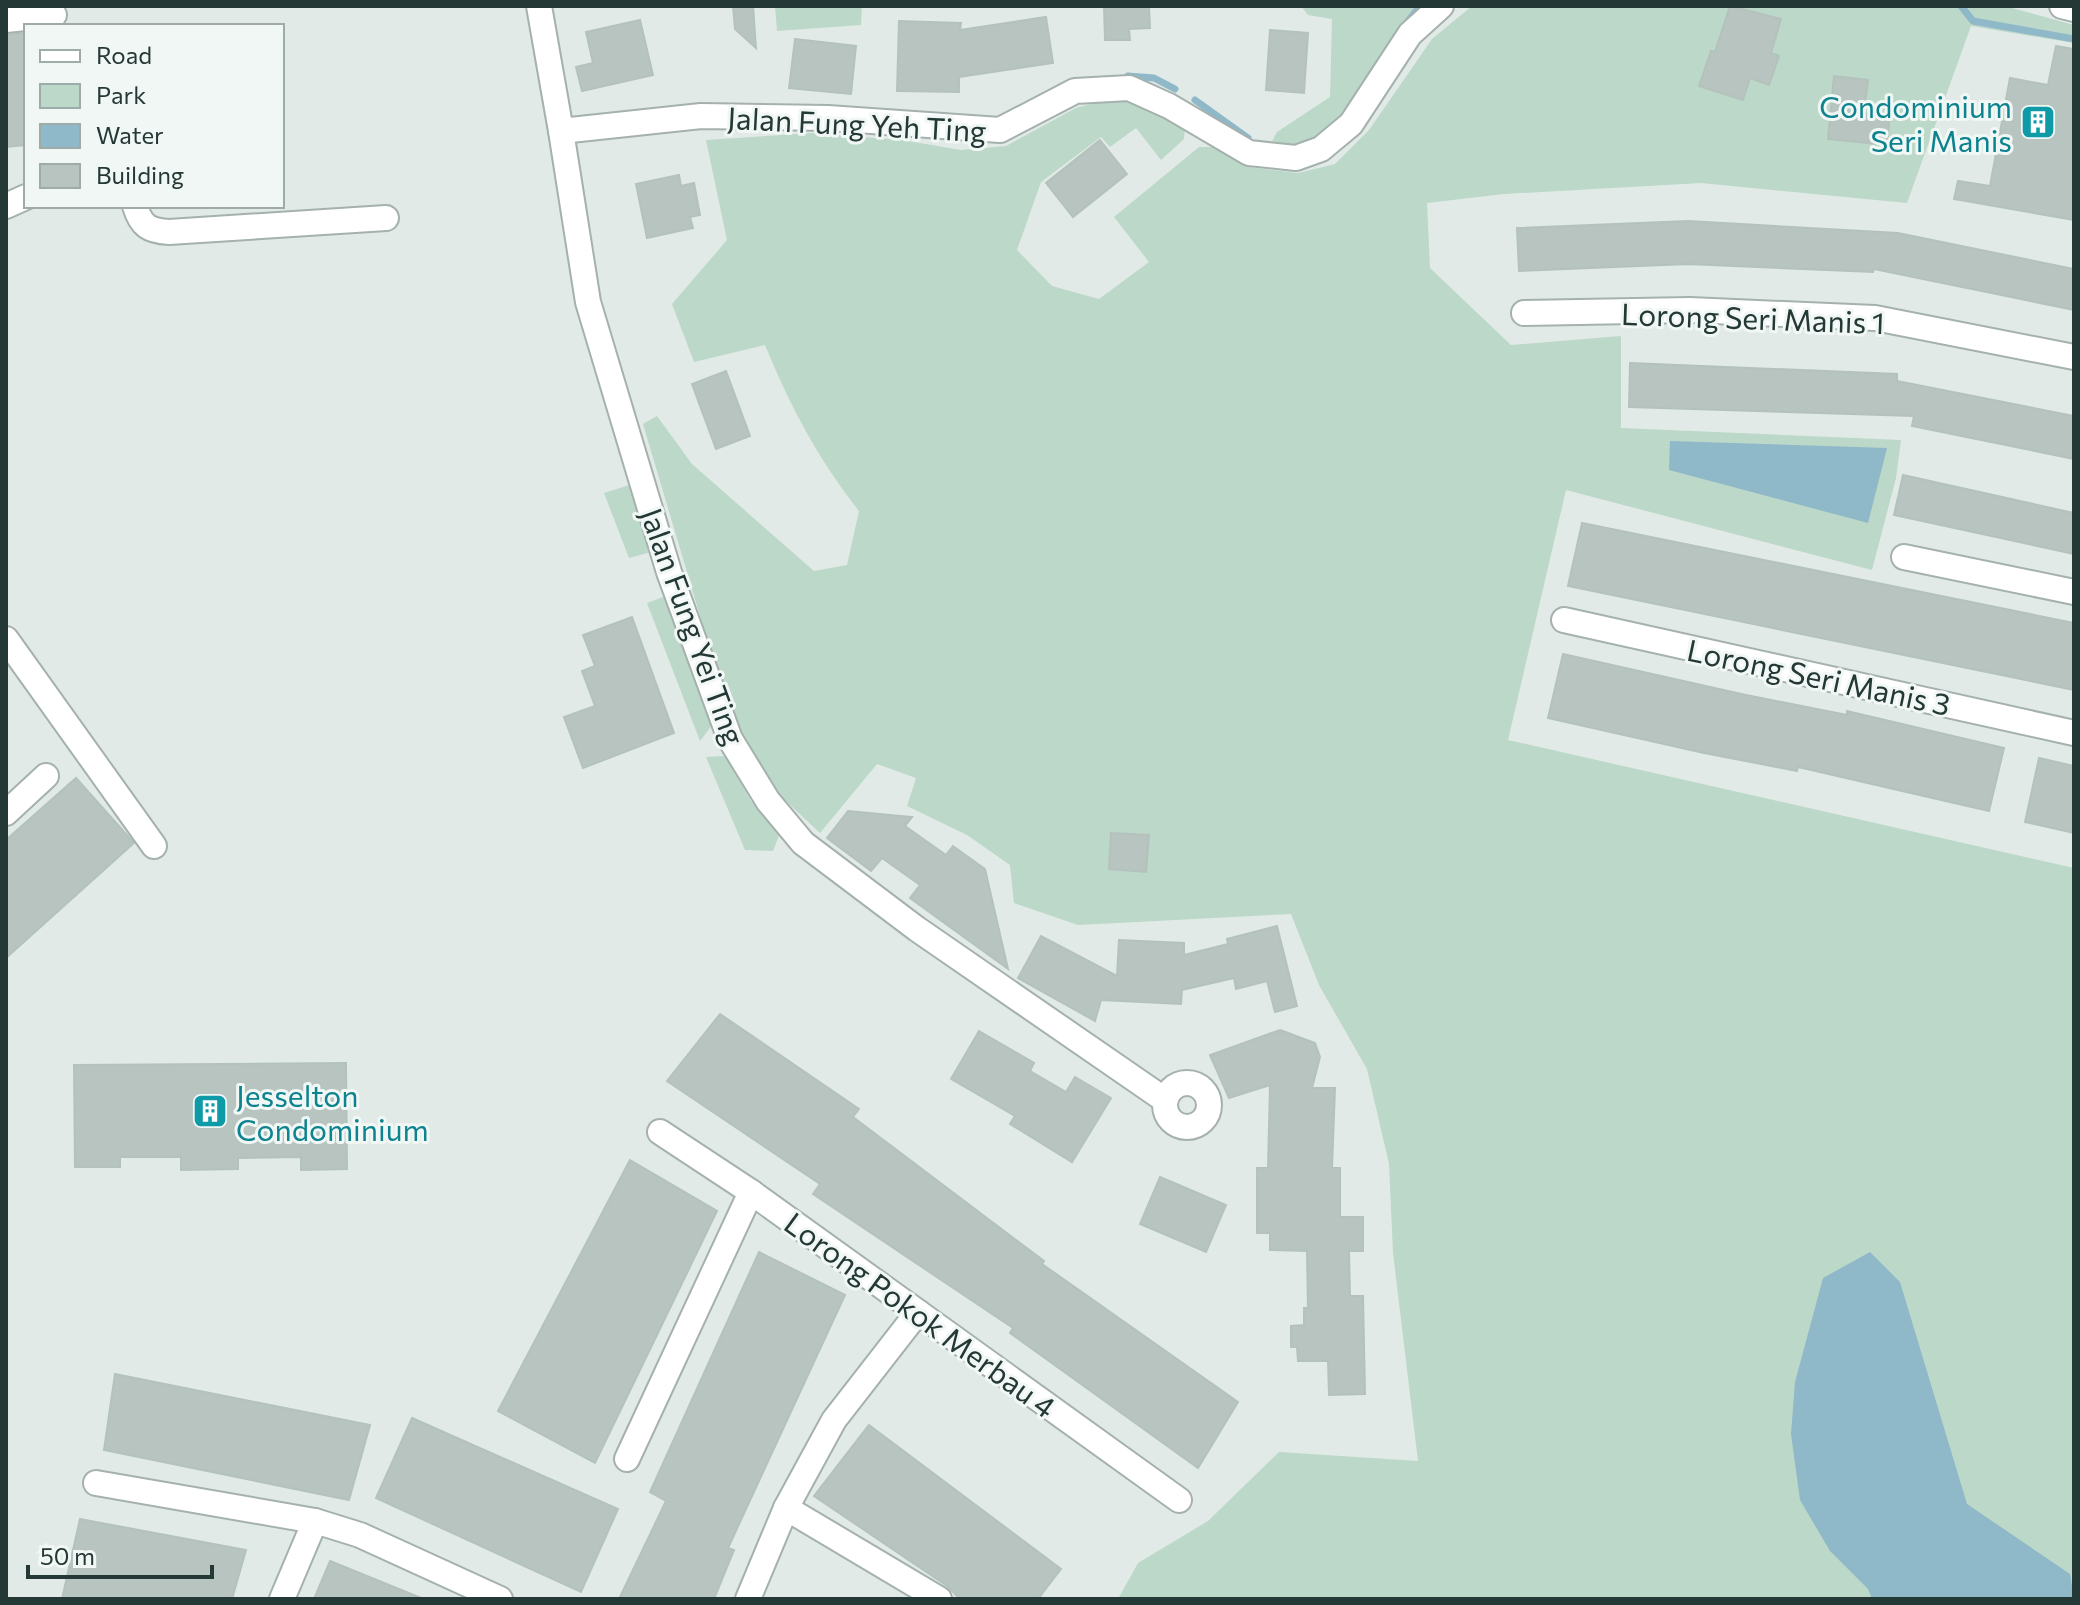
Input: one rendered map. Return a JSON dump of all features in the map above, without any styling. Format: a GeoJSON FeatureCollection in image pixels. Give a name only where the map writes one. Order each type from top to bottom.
{"type":"FeatureCollection","features":[{"type":"Feature","properties":{"kind":"street","name":"Jalan Fung Yei Ting"},"geometry":{"type":"LineString","coordinates":[[539,6],[588,302],[669,572],[730,739],[768,801],[803,843],[917,929],[1165,1100]]}},
{"type":"Feature","properties":{"kind":"street","name":"Jalan Fung Yeh Ting"},"geometry":{"type":"LineString","coordinates":[[561,131],[701,116],[828,118],[1000,130],[1075,91],[1129,88],[1169,106],[1249,153],[1296,158],[1321,149],[1351,124],[1410,34],[1441,6]]}},
{"type":"Feature","properties":{"kind":"street"},"geometry":{"type":"LineString","coordinates":[[2062,6],[2074,9]]}},
{"type":"Feature","properties":{"kind":"street"},"geometry":{"type":"LineString","coordinates":[[6,20],[55,16]]}},
{"type":"Feature","properties":{"kind":"street"},"geometry":{"type":"LineString","coordinates":[[136,208],[140,221],[152,231],[386,218]]}},
{"type":"Feature","properties":{"kind":"street","name":"Lorong Seri Manis 1"},"geometry":{"type":"LineString","coordinates":[[1524,313],[1690,310],[1875,318],[2074,357]]}},
{"type":"Feature","properties":{"kind":"street"},"geometry":{"type":"LineString","coordinates":[[1904,557],[2074,592]]}},
{"type":"Feature","properties":{"kind":"street","name":"Lorong Seri Manis 3"},"geometry":{"type":"LineString","coordinates":[[1564,620],[2074,733]]}},
{"type":"Feature","properties":{"kind":"street"},"geometry":{"type":"LineString","coordinates":[[6,639],[154,846]]}},
{"type":"Feature","properties":{"kind":"street"},"geometry":{"type":"LineString","coordinates":[[6,813],[46,776]]}},
{"type":"Feature","properties":{"kind":"street","name":"Lorong Pokok Merbau 4"},"geometry":{"type":"LineString","coordinates":[[660,1132],[751,1192],[1179,1500]]}},
{"type":"Feature","properties":{"kind":"street"},"geometry":{"type":"LineString","coordinates":[[627,1459],[751,1192]]}},
{"type":"Feature","properties":{"kind":"street"},"geometry":{"type":"LineString","coordinates":[[748,1599],[786,1508],[834,1420],[918,1312]]}},
{"type":"Feature","properties":{"kind":"street"},"geometry":{"type":"LineString","coordinates":[[96,1483],[315,1521],[360,1535],[500,1599]]}},
{"type":"Feature","properties":{"kind":"street"},"geometry":{"type":"LineString","coordinates":[[786,1508],[939,1599]]}},
{"type":"Feature","properties":{"kind":"street"},"geometry":{"type":"LineString","coordinates":[[282,1599],[315,1521]]}},
{"type":"Feature","properties":{"kind":"green space"},"geometry":{"type":"Polygon","coordinates":[[[775,6],[862,6],[861,25],[777,31],[775,6]]]}},
{"type":"Feature","properties":{"kind":"green space"},"geometry":{"type":"Polygon","coordinates":[[[1301,6],[1431,6],[1348,119],[1317,144],[1268,149],[1277,132],[1330,97],[1332,19],[1308,15],[1301,6]]]}},
{"type":"Feature","properties":{"kind":"green space"},"geometry":{"type":"Polygon","coordinates":[[[1472,6],[2005,6],[2074,25],[2074,43],[1971,26],[1907,203],[1701,183],[1504,194],[1427,203],[1430,268],[1511,345],[1621,336],[1621,428],[1901,440],[1896,478],[1872,570],[1566,490],[1508,740],[2074,868],[2074,1599],[1118,1599],[1138,1563],[1208,1521],[1279,1452],[1418,1461],[1393,1253],[1389,1164],[1367,1069],[1319,985],[1291,914],[1078,925],[1014,903],[1010,865],[967,835],[907,806],[916,778],[877,764],[820,833],[771,787],[753,761],[725,700],[643,424],[657,416],[692,464],[814,571],[847,565],[859,511],[806,431],[765,345],[694,362],[672,304],[727,240],[706,140],[812,133],[902,140],[961,150],[1006,146],[1076,108],[1106,100],[1128,99],[1185,126],[1184,139],[1161,160],[1136,128],[1110,147],[1101,137],[1041,182],[1017,250],[1052,286],[1099,299],[1149,262],[1114,217],[1199,147],[1218,147],[1248,167],[1298,173],[1335,164],[1369,130],[1432,39],[1472,6]]]}},
{"type":"Feature","properties":{"kind":"green space"},"geometry":{"type":"Polygon","coordinates":[[[629,485],[651,552],[629,558],[604,493],[629,485]]]}},
{"type":"Feature","properties":{"kind":"green space"},"geometry":{"type":"Polygon","coordinates":[[[666,596],[713,724],[700,741],[647,603],[666,596]]]}},
{"type":"Feature","properties":{"kind":"green space"},"geometry":{"type":"Polygon","coordinates":[[[725,756],[751,801],[780,833],[773,851],[745,850],[706,757],[725,756]]]}},
{"type":"Feature","properties":{"kind":"water"},"geometry":{"type":"Polygon","coordinates":[[[1670,441],[1887,448],[1868,523],[1669,470],[1670,441]]]}},
{"type":"Feature","properties":{"kind":"water"},"geometry":{"type":"Polygon","coordinates":[[[1870,1252],[1900,1282],[1967,1504],[2070,1574],[2074,1599],[1872,1599],[1868,1589],[1830,1551],[1800,1500],[1791,1434],[1795,1382],[1823,1278],[1870,1252]]]}},
{"type":"Feature","properties":{"kind":"building"},"geometry":{"type":"Polygon","coordinates":[[[733,6],[753,6],[756,48],[735,29],[733,6]]]}},
{"type":"Feature","properties":{"kind":"building"},"geometry":{"type":"Polygon","coordinates":[[[1104,6],[1149,6],[1150,28],[1129,29],[1130,40],[1105,40],[1104,6]]]}},
{"type":"Feature","properties":{"kind":"building"},"geometry":{"type":"Polygon","coordinates":[[[1730,6],[1781,19],[1771,53],[1779,56],[1769,85],[1750,78],[1743,100],[1699,86],[1711,51],[1715,52],[1730,6]]]}},
{"type":"Feature","properties":{"kind":"building"},"geometry":{"type":"Polygon","coordinates":[[[1046,17],[1053,63],[959,77],[959,92],[897,91],[899,21],[961,23],[960,30],[1046,17]]]}},
{"type":"Feature","properties":{"kind":"building"},"geometry":{"type":"Polygon","coordinates":[[[640,20],[653,75],[582,91],[576,67],[593,63],[586,32],[640,20]]]}},
{"type":"Feature","properties":{"kind":"building"},"geometry":{"type":"Polygon","coordinates":[[[1270,30],[1308,33],[1304,93],[1266,90],[1270,30]]]}},
{"type":"Feature","properties":{"kind":"building"},"geometry":{"type":"Polygon","coordinates":[[[24,33],[24,145],[6,147],[6,35],[24,33]]]}},
{"type":"Feature","properties":{"kind":"building"},"geometry":{"type":"Polygon","coordinates":[[[795,39],[856,46],[851,94],[789,88],[795,39]]]}},
{"type":"Feature","properties":{"kind":"building"},"geometry":{"type":"Polygon","coordinates":[[[2056,46],[2074,49],[2074,220],[1954,199],[1958,181],[1990,186],[2010,78],[2048,85],[2056,46]]]}},
{"type":"Feature","properties":{"kind":"building"},"geometry":{"type":"Polygon","coordinates":[[[1834,76],[1868,80],[1864,113],[1890,115],[1887,145],[1828,139],[1834,76]]]}},
{"type":"Feature","properties":{"kind":"building"},"geometry":{"type":"Polygon","coordinates":[[[1100,140],[1127,174],[1073,217],[1046,183],[1100,140]]]}},
{"type":"Feature","properties":{"kind":"building"},"geometry":{"type":"Polygon","coordinates":[[[679,175],[681,186],[694,183],[700,215],[690,217],[693,228],[647,238],[636,184],[679,175]]]}},
{"type":"Feature","properties":{"kind":"building"},"geometry":{"type":"Polygon","coordinates":[[[1688,221],[1898,233],[2074,269],[2074,310],[1874,269],[1873,272],[1688,264],[1519,271],[1517,228],[1688,221]]]}},
{"type":"Feature","properties":{"kind":"building"},"geometry":{"type":"Polygon","coordinates":[[[1630,363],[1897,374],[1897,381],[2074,416],[2074,459],[1912,426],[1914,416],[1629,407],[1630,363]]]}},
{"type":"Feature","properties":{"kind":"building"},"geometry":{"type":"Polygon","coordinates":[[[726,371],[750,436],[716,449],[692,384],[726,371]]]}},
{"type":"Feature","properties":{"kind":"building"},"geometry":{"type":"Polygon","coordinates":[[[1903,475],[2074,513],[2074,554],[1894,515],[1903,475]]]}},
{"type":"Feature","properties":{"kind":"building"},"geometry":{"type":"Polygon","coordinates":[[[1582,523],[2074,623],[2074,690],[1568,586],[1582,523]]]}},
{"type":"Feature","properties":{"kind":"building"},"geometry":{"type":"Polygon","coordinates":[[[632,617],[674,733],[583,768],[564,717],[595,706],[582,671],[595,666],[583,635],[632,617]]]}},
{"type":"Feature","properties":{"kind":"building"},"geometry":{"type":"Polygon","coordinates":[[[1563,654],[1746,695],[1847,715],[1847,711],[2004,748],[1989,811],[1798,767],[1797,771],[1704,753],[1548,718],[1563,654]]]}},
{"type":"Feature","properties":{"kind":"building"},"geometry":{"type":"Polygon","coordinates":[[[2039,758],[2074,766],[2074,833],[2025,822],[2039,758]]]}},
{"type":"Feature","properties":{"kind":"building"},"geometry":{"type":"Polygon","coordinates":[[[76,778],[134,843],[6,958],[6,840],[76,778]]]}},
{"type":"Feature","properties":{"kind":"building"},"geometry":{"type":"Polygon","coordinates":[[[848,811],[912,817],[905,826],[946,855],[953,846],[985,869],[1008,969],[910,898],[920,885],[882,858],[871,871],[827,838],[848,811]]]}},
{"type":"Feature","properties":{"kind":"building"},"geometry":{"type":"Polygon","coordinates":[[[1111,833],[1149,835],[1146,872],[1109,869],[1111,833]]]}},
{"type":"Feature","properties":{"kind":"building"},"geometry":{"type":"Polygon","coordinates":[[[1277,926],[1297,1006],[1275,1012],[1267,981],[1236,989],[1234,978],[1182,990],[1181,1004],[1101,1000],[1095,1021],[1018,978],[1041,936],[1117,976],[1119,940],[1184,943],[1184,955],[1228,944],[1227,939],[1277,926]]]}},
{"type":"Feature","properties":{"kind":"building"},"geometry":{"type":"Polygon","coordinates":[[[720,1014],[859,1109],[853,1117],[1044,1261],[1042,1264],[1238,1402],[1198,1468],[1010,1333],[1013,1328],[813,1194],[820,1184],[667,1081],[720,1014]]]}},
{"type":"Feature","properties":{"kind":"building"},"geometry":{"type":"Polygon","coordinates":[[[1280,1030],[1315,1043],[1320,1057],[1312,1088],[1335,1088],[1332,1168],[1340,1168],[1340,1217],[1363,1217],[1363,1251],[1349,1251],[1350,1296],[1363,1296],[1365,1394],[1329,1395],[1328,1361],[1298,1361],[1297,1347],[1291,1347],[1291,1326],[1304,1325],[1304,1308],[1308,1308],[1307,1251],[1270,1250],[1270,1233],[1257,1233],[1257,1168],[1268,1168],[1270,1085],[1229,1098],[1210,1055],[1280,1030]]]}},
{"type":"Feature","properties":{"kind":"building"},"geometry":{"type":"Polygon","coordinates":[[[979,1031],[1034,1063],[1030,1071],[1066,1092],[1075,1077],[1111,1098],[1072,1162],[1010,1124],[1015,1116],[951,1079],[979,1031]]]}},
{"type":"Feature","properties":{"kind":"building","name":"Jesselton Condominium"},"geometry":{"type":"Polygon","coordinates":[[[346,1063],[347,1169],[301,1170],[301,1157],[238,1158],[238,1169],[181,1170],[181,1157],[120,1157],[120,1167],[75,1167],[74,1065],[346,1063]]]}},
{"type":"Feature","properties":{"kind":"building"},"geometry":{"type":"Polygon","coordinates":[[[630,1160],[717,1211],[595,1463],[498,1411],[630,1160]]]}},
{"type":"Feature","properties":{"kind":"building"},"geometry":{"type":"Polygon","coordinates":[[[1160,1177],[1226,1205],[1206,1252],[1140,1224],[1160,1177]]]}},
{"type":"Feature","properties":{"kind":"building"},"geometry":{"type":"Polygon","coordinates":[[[759,1252],[845,1295],[728,1548],[734,1550],[714,1599],[619,1599],[666,1501],[650,1492],[759,1252]]]}},
{"type":"Feature","properties":{"kind":"building"},"geometry":{"type":"Polygon","coordinates":[[[115,1374],[370,1425],[349,1500],[104,1450],[115,1374]]]}},
{"type":"Feature","properties":{"kind":"building"},"geometry":{"type":"Polygon","coordinates":[[[412,1418],[618,1509],[581,1592],[376,1498],[412,1418]]]}},
{"type":"Feature","properties":{"kind":"building"},"geometry":{"type":"Polygon","coordinates":[[[869,1425],[1061,1569],[1038,1599],[960,1599],[947,1586],[814,1496],[869,1425]]]}},
{"type":"Feature","properties":{"kind":"building"},"geometry":{"type":"Polygon","coordinates":[[[80,1519],[246,1550],[232,1599],[62,1599],[80,1519]]]}},
{"type":"Feature","properties":{"kind":"building"},"geometry":{"type":"Polygon","coordinates":[[[330,1561],[421,1598],[421,1599],[314,1599],[330,1561]]]}},
{"type":"Feature","properties":{"kind":"waterway"},"geometry":{"type":"LineString","coordinates":[[1406,24],[1420,6]]}},
{"type":"Feature","properties":{"kind":"waterway"},"geometry":{"type":"LineString","coordinates":[[1961,6],[1973,21],[2074,39]]}},
{"type":"Feature","properties":{"kind":"waterway"},"geometry":{"type":"LineString","coordinates":[[1128,76],[1154,78],[1175,89]]}},
{"type":"Feature","properties":{"kind":"waterway"},"geometry":{"type":"LineString","coordinates":[[1195,100],[1248,138]]}},
{"type":"Feature","properties":{"kind":"place","name":"Condominium Seri Manis"},"geometry":{"type":"Point","coordinates":[2038,122]}},
{"type":"Feature","properties":{"kind":"place","name":"Jesselton Condominium"},"geometry":{"type":"Point","coordinates":[210,1111]}}]}
